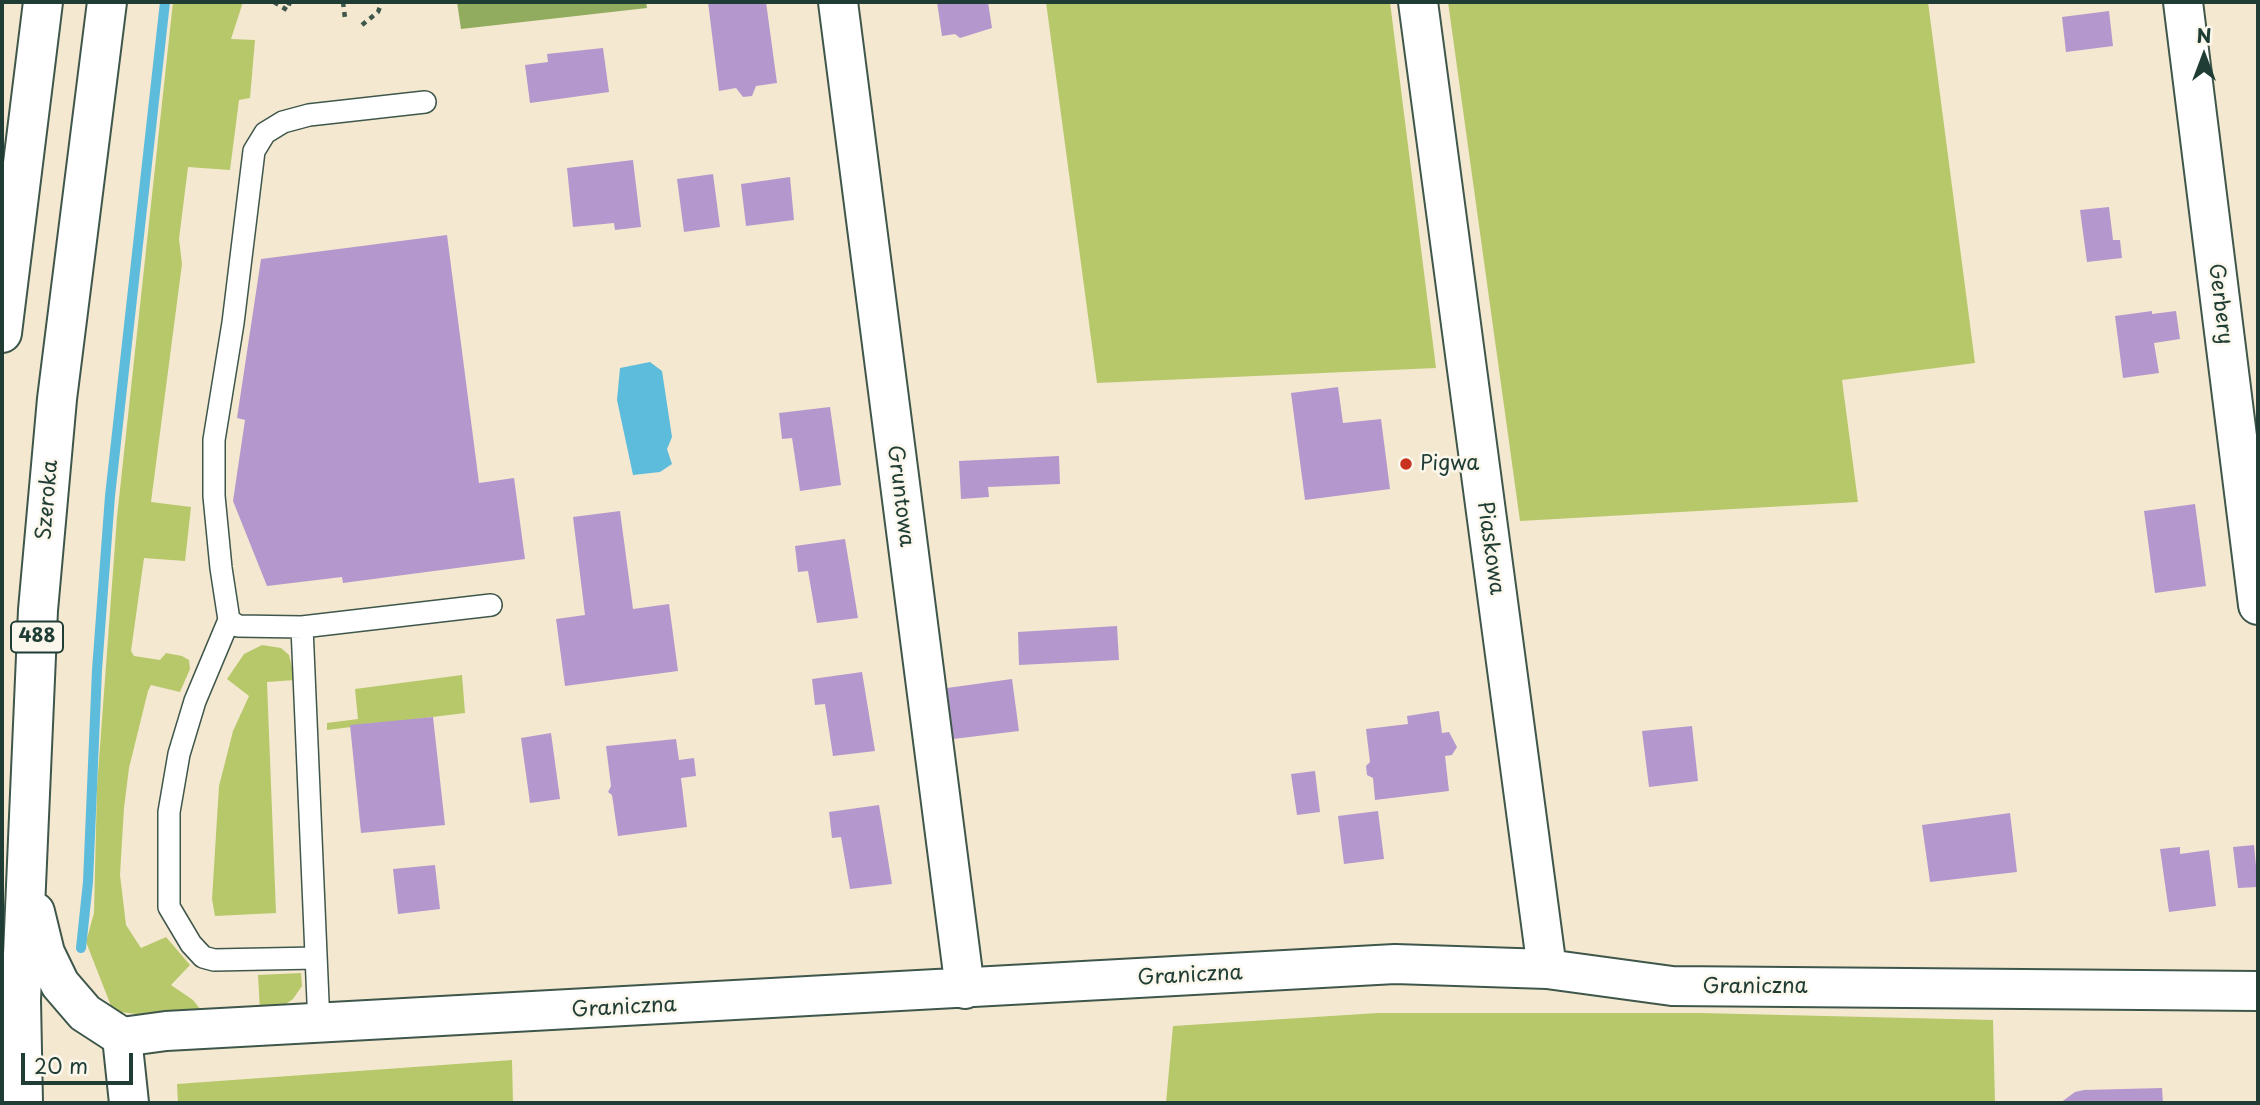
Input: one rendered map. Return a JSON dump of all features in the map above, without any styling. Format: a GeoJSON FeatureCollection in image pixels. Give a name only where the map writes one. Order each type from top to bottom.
{"type":"FeatureCollection","features":[{"type":"Feature","properties":{"kind":"street"},"geometry":{"type":"LineString","coordinates":[[2,332],[43,2]]}},
{"type":"Feature","properties":{"kind":"street","name":"Szeroka"},"geometry":{"type":"LineString","coordinates":[[23,1103],[22,1000],[38,610],[57,399],[107,2]]}},
{"type":"Feature","properties":{"kind":"street","name":"Gruntowa"},"geometry":{"type":"LineString","coordinates":[[838,2],[965,989]]}},
{"type":"Feature","properties":{"kind":"street","name":"Piaskowa"},"geometry":{"type":"LineString","coordinates":[[1418,2],[1547,969]]}},
{"type":"Feature","properties":{"kind":"street","name":"Gerbery"},"geometry":{"type":"LineString","coordinates":[[2183,2],[2258,605]]}},
{"type":"Feature","properties":{"kind":"street"},"geometry":{"type":"LineString","coordinates":[[26,875],[45,953],[60,984],[85,1013],[122,1037],[129,1103]]}},
{"type":"Feature","properties":{"kind":"street","name":"Graniczna"},"geometry":{"type":"LineString","coordinates":[[122,1037],[166,1031],[319,1025],[1395,964],[1547,969],[1672,986],[2258,991]]}},
{"type":"Feature","properties":{"kind":"lane"},"geometry":{"type":"LineString","coordinates":[[316,958],[214,960],[204,957],[191,944],[169,907],[166,886],[169,812],[178,754],[195,701],[229,620],[214,496],[214,440],[233,323],[254,151],[265,133],[283,122],[309,115],[425,102]]}},
{"type":"Feature","properties":{"kind":"lane"},"geometry":{"type":"LineString","coordinates":[[229,620],[238,626],[302,626],[491,605]]}},
{"type":"Feature","properties":{"kind":"lane"},"geometry":{"type":"LineString","coordinates":[[302,626],[319,1025]]}},
{"type":"Feature","properties":{"kind":"path"},"geometry":{"type":"LineString","coordinates":[[274,2],[287,10],[290,2]]}},
{"type":"Feature","properties":{"kind":"path"},"geometry":{"type":"LineString","coordinates":[[343,2],[345,18]]}},
{"type":"Feature","properties":{"kind":"path"},"geometry":{"type":"LineString","coordinates":[[362,25],[378,12],[382,2]]}},
{"type":"Feature","properties":{"kind":"green space"},"geometry":{"type":"Polygon","coordinates":[[[173,2],[243,2],[231,39],[255,40],[250,98],[239,100],[230,170],[188,167],[179,239],[182,264],[151,502],[191,507],[185,561],[144,558],[131,651],[134,656],[160,660],[166,653],[182,656],[189,660],[190,669],[180,692],[151,685],[148,691],[129,768],[124,808],[120,875],[126,925],[141,948],[166,937],[190,965],[171,985],[193,1000],[204,1014],[159,1017],[113,1011],[86,942],[94,913],[97,787],[117,517],[173,2]]]}},
{"type":"Feature","properties":{"kind":"green space"},"geometry":{"type":"Polygon","coordinates":[[[457,2],[646,2],[647,8],[461,29],[457,2]]]}},
{"type":"Feature","properties":{"kind":"green space"},"geometry":{"type":"Polygon","coordinates":[[[1046,2],[1390,2],[1436,368],[1097,383],[1046,2]]]}},
{"type":"Feature","properties":{"kind":"green space"},"geometry":{"type":"Polygon","coordinates":[[[1448,2],[1928,2],[1975,363],[1842,380],[1858,502],[1520,521],[1448,2]]]}},
{"type":"Feature","properties":{"kind":"green space"},"geometry":{"type":"Polygon","coordinates":[[[262,645],[281,648],[289,655],[295,680],[267,682],[276,913],[215,916],[212,899],[219,786],[233,731],[249,696],[227,679],[244,654],[262,645]]]}},
{"type":"Feature","properties":{"kind":"green space"},"geometry":{"type":"Polygon","coordinates":[[[462,675],[465,713],[327,730],[327,723],[358,719],[355,689],[462,675]]]}},
{"type":"Feature","properties":{"kind":"green space"},"geometry":{"type":"Polygon","coordinates":[[[301,973],[302,986],[293,999],[280,1008],[260,1011],[258,975],[301,973]]]}},
{"type":"Feature","properties":{"kind":"green space"},"geometry":{"type":"Polygon","coordinates":[[[1378,1013],[1700,1013],[1993,1020],[1995,1103],[1166,1103],[1173,1026],[1378,1013]]]}},
{"type":"Feature","properties":{"kind":"green space"},"geometry":{"type":"Polygon","coordinates":[[[512,1060],[513,1103],[178,1103],[177,1084],[512,1060]]]}},
{"type":"Feature","properties":{"kind":"water"},"geometry":{"type":"Polygon","coordinates":[[[650,362],[662,371],[672,437],[667,449],[672,464],[660,472],[633,475],[617,400],[620,368],[650,362]]]}},
{"type":"Feature","properties":{"kind":"building"},"geometry":{"type":"Polygon","coordinates":[[[708,2],[766,2],[777,83],[756,86],[752,96],[743,97],[736,88],[719,91],[708,2]]]}},
{"type":"Feature","properties":{"kind":"building"},"geometry":{"type":"Polygon","coordinates":[[[937,2],[988,2],[992,28],[960,38],[955,34],[942,36],[937,2]]]}},
{"type":"Feature","properties":{"kind":"building"},"geometry":{"type":"Polygon","coordinates":[[[2109,11],[2113,46],[2066,52],[2062,17],[2109,11]]]}},
{"type":"Feature","properties":{"kind":"building"},"geometry":{"type":"Polygon","coordinates":[[[603,48],[609,92],[530,103],[525,65],[548,62],[547,54],[603,48]]]}},
{"type":"Feature","properties":{"kind":"building"},"geometry":{"type":"Polygon","coordinates":[[[633,160],[641,227],[615,230],[614,223],[573,227],[567,168],[633,160]]]}},
{"type":"Feature","properties":{"kind":"building"},"geometry":{"type":"Polygon","coordinates":[[[713,174],[720,227],[684,232],[677,179],[713,174]]]}},
{"type":"Feature","properties":{"kind":"building"},"geometry":{"type":"Polygon","coordinates":[[[790,177],[794,220],[746,226],[741,184],[790,177]]]}},
{"type":"Feature","properties":{"kind":"building"},"geometry":{"type":"Polygon","coordinates":[[[2109,207],[2113,240],[2120,240],[2122,258],[2087,262],[2080,210],[2109,207]]]}},
{"type":"Feature","properties":{"kind":"building"},"geometry":{"type":"Polygon","coordinates":[[[447,235],[479,483],[514,478],[525,559],[343,583],[342,577],[267,586],[233,501],[245,420],[237,418],[261,259],[447,235]]]}},
{"type":"Feature","properties":{"kind":"building"},"geometry":{"type":"Polygon","coordinates":[[[2152,311],[2152,314],[2176,311],[2180,339],[2154,343],[2159,373],[2123,378],[2115,316],[2152,311]]]}},
{"type":"Feature","properties":{"kind":"building"},"geometry":{"type":"Polygon","coordinates":[[[1338,387],[1343,423],[1381,419],[1390,489],[1305,500],[1291,393],[1338,387]]]}},
{"type":"Feature","properties":{"kind":"building"},"geometry":{"type":"Polygon","coordinates":[[[830,407],[841,485],[800,491],[792,438],[782,439],[779,413],[830,407]]]}},
{"type":"Feature","properties":{"kind":"building"},"geometry":{"type":"Polygon","coordinates":[[[1059,456],[1060,484],[988,487],[989,497],[961,499],[959,461],[1059,456]]]}},
{"type":"Feature","properties":{"kind":"building"},"geometry":{"type":"Polygon","coordinates":[[[2195,504],[2206,586],[2155,593],[2144,511],[2195,504]]]}},
{"type":"Feature","properties":{"kind":"building"},"geometry":{"type":"Polygon","coordinates":[[[620,511],[633,609],[669,604],[678,671],[565,686],[556,619],[585,615],[573,517],[620,511]]]}},
{"type":"Feature","properties":{"kind":"building"},"geometry":{"type":"Polygon","coordinates":[[[845,539],[858,618],[817,623],[808,571],[798,572],[795,546],[845,539]]]}},
{"type":"Feature","properties":{"kind":"building"},"geometry":{"type":"Polygon","coordinates":[[[1117,626],[1119,660],[1019,665],[1018,632],[1117,626]]]}},
{"type":"Feature","properties":{"kind":"building"},"geometry":{"type":"Polygon","coordinates":[[[862,672],[875,751],[833,756],[825,704],[815,705],[812,679],[862,672]]]}},
{"type":"Feature","properties":{"kind":"building"},"geometry":{"type":"Polygon","coordinates":[[[1012,679],[1019,731],[953,739],[947,688],[1012,679]]]}},
{"type":"Feature","properties":{"kind":"building"},"geometry":{"type":"Polygon","coordinates":[[[1439,711],[1442,733],[1449,732],[1457,747],[1452,755],[1445,756],[1449,791],[1375,800],[1373,778],[1367,775],[1366,766],[1370,762],[1366,729],[1408,724],[1407,716],[1439,711]]]}},
{"type":"Feature","properties":{"kind":"building"},"geometry":{"type":"Polygon","coordinates":[[[433,717],[445,825],[361,833],[350,725],[433,717]]]}},
{"type":"Feature","properties":{"kind":"building"},"geometry":{"type":"Polygon","coordinates":[[[1692,726],[1698,781],[1649,787],[1642,731],[1692,726]]]}},
{"type":"Feature","properties":{"kind":"building"},"geometry":{"type":"Polygon","coordinates":[[[551,733],[560,799],[530,803],[521,738],[551,733]]]}},
{"type":"Feature","properties":{"kind":"building"},"geometry":{"type":"Polygon","coordinates":[[[676,739],[679,760],[694,758],[696,776],[681,778],[687,827],[618,836],[612,795],[608,792],[611,786],[606,746],[676,739]]]}},
{"type":"Feature","properties":{"kind":"building"},"geometry":{"type":"Polygon","coordinates":[[[1315,771],[1320,812],[1297,815],[1291,774],[1315,771]]]}},
{"type":"Feature","properties":{"kind":"building"},"geometry":{"type":"Polygon","coordinates":[[[879,805],[892,884],[850,889],[841,837],[832,838],[829,812],[879,805]]]}},
{"type":"Feature","properties":{"kind":"building"},"geometry":{"type":"Polygon","coordinates":[[[1378,811],[1384,859],[1344,864],[1338,816],[1378,811]]]}},
{"type":"Feature","properties":{"kind":"building"},"geometry":{"type":"Polygon","coordinates":[[[2010,813],[2017,872],[1930,882],[1922,825],[2010,813]]]}},
{"type":"Feature","properties":{"kind":"building"},"geometry":{"type":"Polygon","coordinates":[[[2254,845],[2258,887],[2238,888],[2233,847],[2254,845]]]}},
{"type":"Feature","properties":{"kind":"building"},"geometry":{"type":"Polygon","coordinates":[[[2180,847],[2180,854],[2209,850],[2216,906],[2169,912],[2160,849],[2180,847]]]}},
{"type":"Feature","properties":{"kind":"building"},"geometry":{"type":"Polygon","coordinates":[[[435,865],[440,909],[398,914],[393,869],[435,865]]]}},
{"type":"Feature","properties":{"kind":"building"},"geometry":{"type":"Polygon","coordinates":[[[2162,1088],[2163,1103],[2060,1103],[2075,1092],[2084,1090],[2162,1088]]]}},
{"type":"Feature","properties":{"kind":"waterway"},"geometry":{"type":"LineString","coordinates":[[81,948],[88,882],[97,670],[110,496],[165,2]]}},
{"type":"Feature","properties":{"kind":"place","name":"Pigwa"},"geometry":{"type":"Point","coordinates":[1406,464]}}]}
